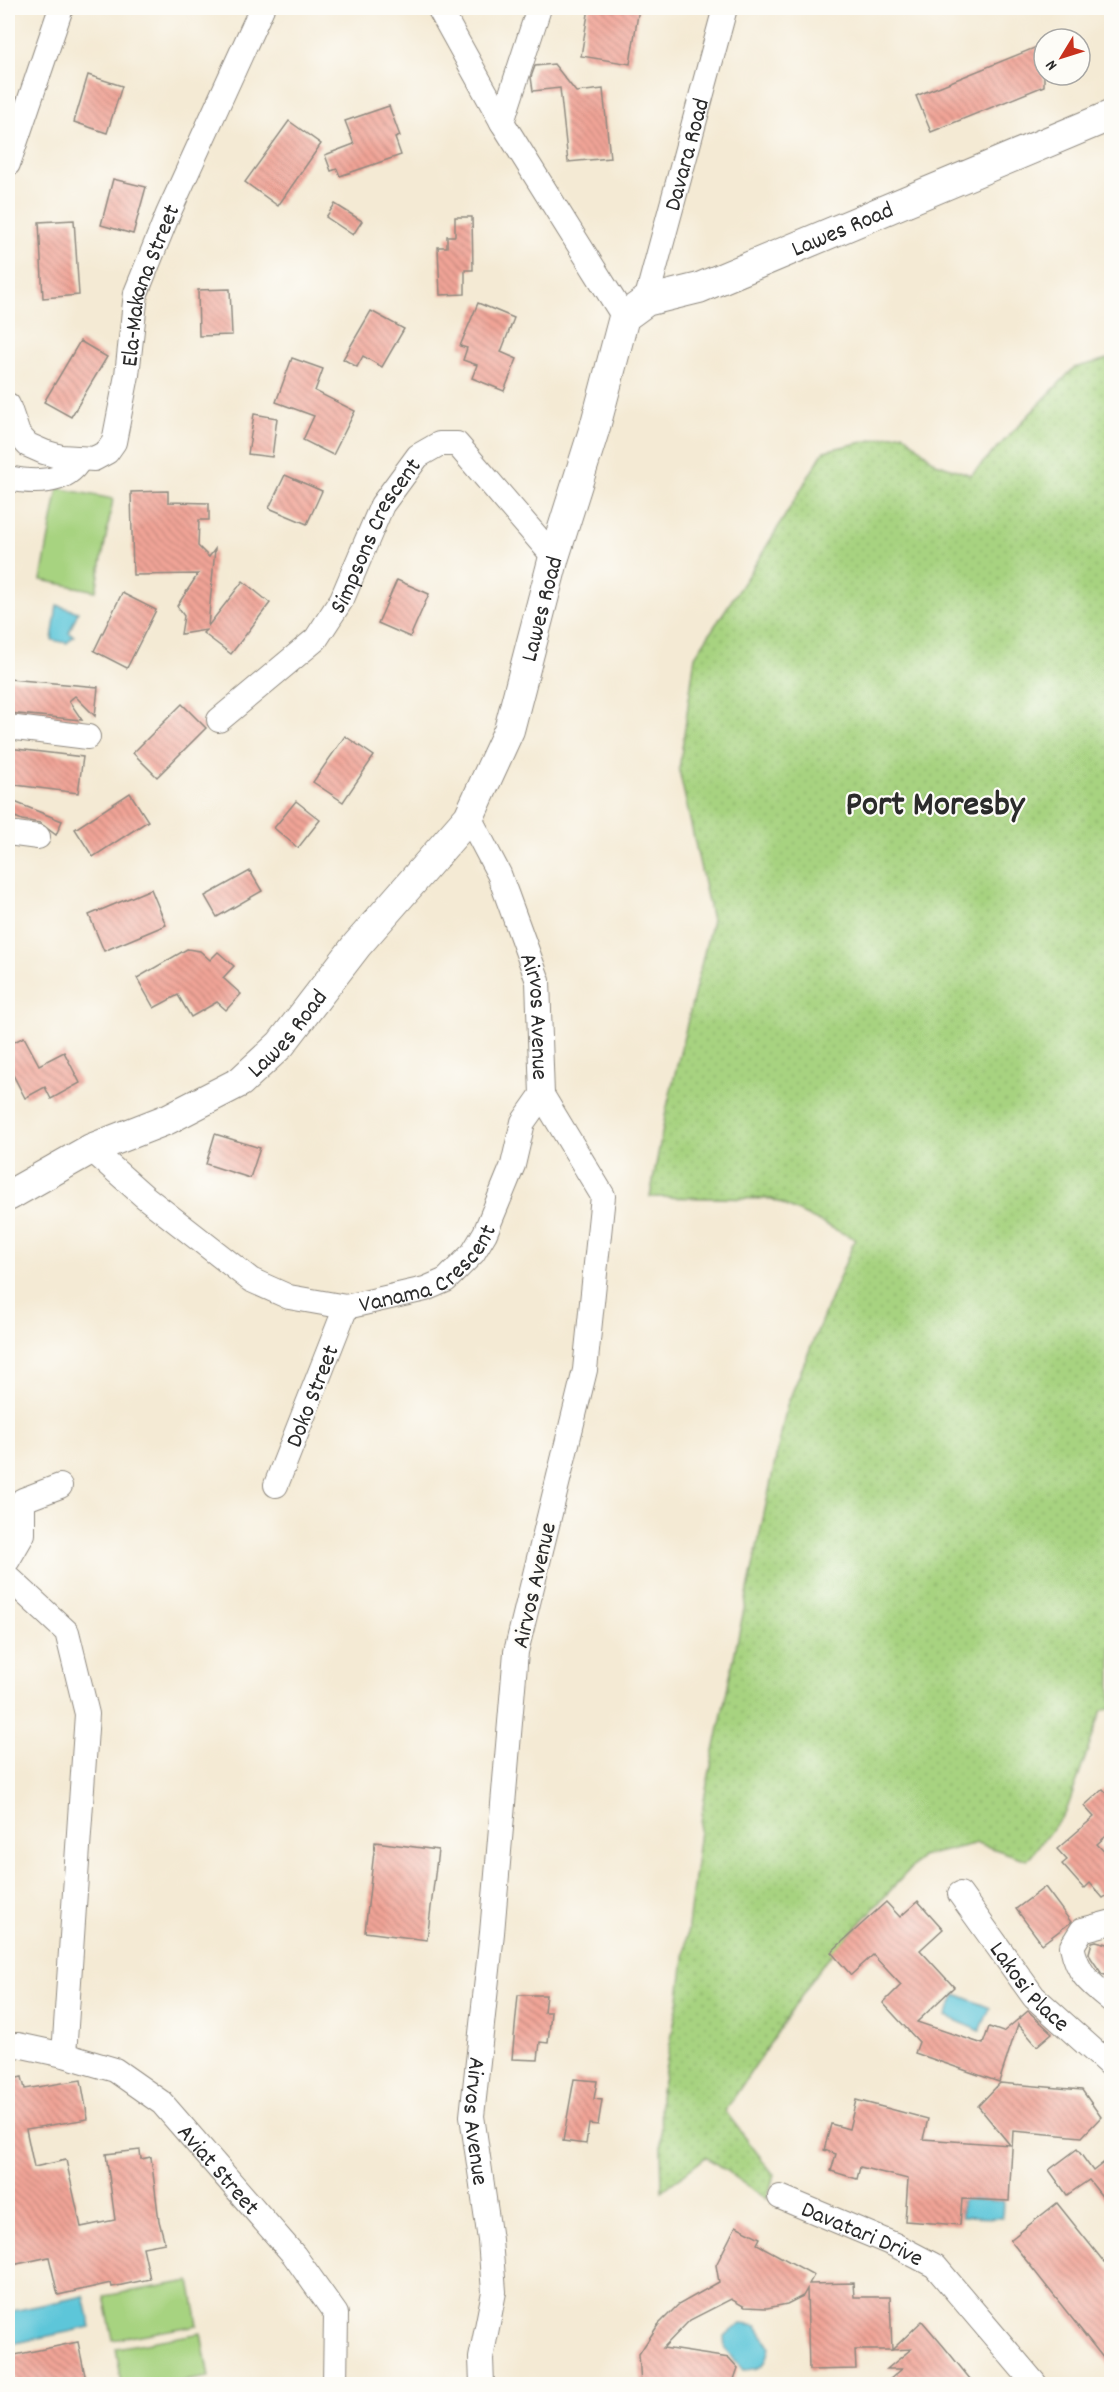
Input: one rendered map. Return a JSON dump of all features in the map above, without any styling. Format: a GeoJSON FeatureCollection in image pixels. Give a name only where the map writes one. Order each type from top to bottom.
{"type":"FeatureCollection","features":[{"type":"Feature","properties":{"kind":"main road","name":"Lawes Road"},"geometry":{"type":"LineString","coordinates":[[8,1196],[91,1149],[168,1119],[240,1082],[281,1044],[357,945],[469,817],[508,730],[554,557],[635,309],[699,288],[1112,115]]}},
{"type":"Feature","properties":{"kind":"street"},"geometry":{"type":"LineString","coordinates":[[8,164],[61,8]]}},
{"type":"Feature","properties":{"kind":"street","name":"Ela-Makana Street"},"geometry":{"type":"LineString","coordinates":[[8,405],[18,434],[28,445],[44,452],[80,459],[94,459],[106,452],[114,442],[127,375],[136,293],[168,214],[262,8]]}},
{"type":"Feature","properties":{"kind":"street"},"geometry":{"type":"LineString","coordinates":[[439,8],[502,122],[635,309]]}},
{"type":"Feature","properties":{"kind":"street"},"geometry":{"type":"LineString","coordinates":[[502,122],[539,8]]}},
{"type":"Feature","properties":{"kind":"street","name":"Davara Road"},"geometry":{"type":"LineString","coordinates":[[635,309],[725,8]]}},
{"type":"Feature","properties":{"kind":"street","name":"Simpsons Crescent"},"geometry":{"type":"LineString","coordinates":[[219,720],[316,639],[342,599],[382,505],[418,456],[439,444],[457,444],[554,557]]}},
{"type":"Feature","properties":{"kind":"street"},"geometry":{"type":"LineString","coordinates":[[8,478],[47,481],[57,479],[76,466],[80,459]]}},
{"type":"Feature","properties":{"kind":"street"},"geometry":{"type":"LineString","coordinates":[[8,727],[88,736]]}},
{"type":"Feature","properties":{"kind":"street","name":"Airvos Avenue"},"geometry":{"type":"LineString","coordinates":[[469,817],[500,874],[538,981],[542,1095],[603,1196],[585,1370],[516,1652],[492,1933],[472,2116],[490,2240],[494,2292],[481,2358],[482,2385]]}},
{"type":"Feature","properties":{"kind":"street"},"geometry":{"type":"LineString","coordinates":[[8,833],[38,837]]}},
{"type":"Feature","properties":{"kind":"street","name":"Vanama Crescent"},"geometry":{"type":"LineString","coordinates":[[91,1149],[146,1197],[250,1280],[289,1297],[346,1307],[425,1288],[446,1280],[473,1253],[485,1233],[513,1165],[523,1122],[542,1095]]}},
{"type":"Feature","properties":{"kind":"street","name":"Doko Street"},"geometry":{"type":"LineString","coordinates":[[276,1485],[346,1307]]}},
{"type":"Feature","properties":{"kind":"street"},"geometry":{"type":"LineString","coordinates":[[8,1560],[23,1534],[23,1500],[60,1486]]}},
{"type":"Feature","properties":{"kind":"street"},"geometry":{"type":"LineString","coordinates":[[8,1577],[67,1632],[87,1714],[64,2055]]}},
{"type":"Feature","properties":{"kind":"street","name":"Lakosi Place"},"geometry":{"type":"LineString","coordinates":[[960,1894],[1034,1997],[1112,2067]]}},
{"type":"Feature","properties":{"kind":"street"},"geometry":{"type":"LineString","coordinates":[[1112,1922],[1082,1930],[1072,1946],[1076,1966],[1086,1979],[1112,2001]]}},
{"type":"Feature","properties":{"kind":"street","name":"Aviat Street"},"geometry":{"type":"LineString","coordinates":[[8,2046],[18,2045],[64,2055],[115,2070],[162,2103],[294,2254],[336,2314],[335,2385]]}},
{"type":"Feature","properties":{"kind":"street","name":"Davatari Drive"},"geometry":{"type":"LineString","coordinates":[[780,2198],[895,2245],[935,2266],[1035,2385]]}},
{"type":"Feature","properties":{"kind":"green space"},"geometry":{"type":"Polygon","coordinates":[[[1111,358],[1111,1709],[1102,1710],[1066,1812],[1027,1860],[977,1843],[921,1857],[822,1965],[725,2111],[774,2175],[767,2199],[706,2157],[662,2191],[660,2096],[679,1998],[704,1799],[787,1405],[855,1239],[772,1199],[650,1197],[666,1111],[712,920],[679,770],[695,656],[762,554],[824,451],[903,433],[936,463],[971,475],[1074,368],[1111,358]]]}},
{"type":"Feature","properties":{"kind":"green space"},"geometry":{"type":"Polygon","coordinates":[[[58,488],[113,499],[96,591],[41,580],[58,488]]]}},
{"type":"Feature","properties":{"kind":"green space"},"geometry":{"type":"Polygon","coordinates":[[[190,2281],[198,2325],[113,2340],[104,2296],[190,2281]]]}},
{"type":"Feature","properties":{"kind":"green space"},"geometry":{"type":"Polygon","coordinates":[[[201,2333],[209,2377],[167,2384],[122,2384],[116,2348],[201,2333]]]}},
{"type":"Feature","properties":{"kind":"water"},"geometry":{"type":"Polygon","coordinates":[[[57,605],[78,612],[69,633],[74,636],[67,643],[52,640],[57,605]]]}},
{"type":"Feature","properties":{"kind":"water"},"geometry":{"type":"Polygon","coordinates":[[[956,1994],[990,2008],[980,2031],[946,2016],[956,1994]]]}},
{"type":"Feature","properties":{"kind":"water"},"geometry":{"type":"Polygon","coordinates":[[[962,2199],[1003,2201],[1002,2218],[962,2217],[962,2199]]]}},
{"type":"Feature","properties":{"kind":"water"},"geometry":{"type":"Polygon","coordinates":[[[84,2296],[91,2327],[11,2344],[8,2312],[84,2296]]]}},
{"type":"Feature","properties":{"kind":"water"},"geometry":{"type":"Polygon","coordinates":[[[741,2324],[757,2326],[770,2346],[765,2362],[755,2369],[744,2370],[725,2349],[724,2336],[741,2324]]]}},
{"type":"Feature","properties":{"kind":"building"},"geometry":{"type":"Polygon","coordinates":[[[589,8],[639,8],[630,64],[581,56],[589,8]]]}},
{"type":"Feature","properties":{"kind":"building"},"geometry":{"type":"Polygon","coordinates":[[[1032,49],[1032,87],[1042,87],[931,132],[916,96],[1032,49]]]}},
{"type":"Feature","properties":{"kind":"building"},"geometry":{"type":"Polygon","coordinates":[[[554,64],[576,92],[603,89],[610,158],[568,162],[560,88],[533,91],[531,77],[535,66],[554,64]]]}},
{"type":"Feature","properties":{"kind":"building"},"geometry":{"type":"Polygon","coordinates":[[[88,75],[122,86],[107,133],[74,122],[88,75]]]}},
{"type":"Feature","properties":{"kind":"building"},"geometry":{"type":"Polygon","coordinates":[[[389,106],[400,136],[395,138],[401,155],[340,176],[337,169],[331,171],[325,155],[354,144],[345,121],[389,106]]]}},
{"type":"Feature","properties":{"kind":"building"},"geometry":{"type":"Polygon","coordinates":[[[289,121],[321,144],[278,206],[245,182],[289,121]]]}},
{"type":"Feature","properties":{"kind":"building"},"geometry":{"type":"Polygon","coordinates":[[[113,179],[146,187],[133,234],[101,225],[113,179]]]}},
{"type":"Feature","properties":{"kind":"building"},"geometry":{"type":"Polygon","coordinates":[[[335,204],[362,221],[353,235],[326,217],[335,204]]]}},
{"type":"Feature","properties":{"kind":"building"},"geometry":{"type":"Polygon","coordinates":[[[455,217],[472,217],[473,270],[465,270],[465,294],[440,295],[438,247],[447,247],[447,236],[455,236],[455,217]]]}},
{"type":"Feature","properties":{"kind":"building"},"geometry":{"type":"Polygon","coordinates":[[[74,220],[79,295],[43,298],[39,222],[74,220]]]}},
{"type":"Feature","properties":{"kind":"building"},"geometry":{"type":"Polygon","coordinates":[[[230,289],[232,335],[199,336],[198,290],[230,289]]]}},
{"type":"Feature","properties":{"kind":"building"},"geometry":{"type":"Polygon","coordinates":[[[478,303],[514,318],[501,352],[517,359],[504,391],[472,378],[477,365],[463,360],[467,348],[460,346],[478,303]]]}},
{"type":"Feature","properties":{"kind":"building"},"geometry":{"type":"Polygon","coordinates":[[[371,311],[404,329],[382,367],[363,356],[357,367],[343,359],[371,311]]]}},
{"type":"Feature","properties":{"kind":"building"},"geometry":{"type":"Polygon","coordinates":[[[80,341],[107,357],[71,417],[44,402],[80,341]]]}},
{"type":"Feature","properties":{"kind":"building"},"geometry":{"type":"Polygon","coordinates":[[[292,358],[323,369],[315,391],[355,411],[333,455],[303,440],[314,416],[276,402],[292,358]]]}},
{"type":"Feature","properties":{"kind":"building"},"geometry":{"type":"Polygon","coordinates":[[[254,414],[277,418],[272,457],[248,454],[254,414]]]}},
{"type":"Feature","properties":{"kind":"building"},"geometry":{"type":"Polygon","coordinates":[[[285,475],[322,491],[307,524],[269,508],[285,475]]]}},
{"type":"Feature","properties":{"kind":"building"},"geometry":{"type":"Polygon","coordinates":[[[168,491],[168,502],[209,503],[209,520],[199,520],[198,546],[209,557],[215,549],[208,626],[243,581],[270,603],[231,654],[203,633],[206,630],[181,634],[184,616],[177,606],[198,574],[133,575],[131,492],[168,491]]]}},
{"type":"Feature","properties":{"kind":"building"},"geometry":{"type":"Polygon","coordinates":[[[397,580],[429,594],[410,637],[378,623],[397,580]]]}},
{"type":"Feature","properties":{"kind":"building"},"geometry":{"type":"Polygon","coordinates":[[[122,593],[156,610],[127,668],[94,651],[122,593]]]}},
{"type":"Feature","properties":{"kind":"building"},"geometry":{"type":"Polygon","coordinates":[[[9,679],[98,687],[95,716],[75,696],[69,701],[82,720],[8,713],[9,679]]]}},
{"type":"Feature","properties":{"kind":"building"},"geometry":{"type":"Polygon","coordinates":[[[182,704],[206,728],[157,777],[133,753],[182,704]]]}},
{"type":"Feature","properties":{"kind":"building"},"geometry":{"type":"Polygon","coordinates":[[[345,736],[374,756],[343,802],[313,782],[345,736]]]}},
{"type":"Feature","properties":{"kind":"building"},"geometry":{"type":"Polygon","coordinates":[[[8,748],[83,757],[78,793],[8,784],[8,748]]]}},
{"type":"Feature","properties":{"kind":"building"},"geometry":{"type":"Polygon","coordinates":[[[130,793],[148,821],[93,857],[75,829],[130,793]]]}},
{"type":"Feature","properties":{"kind":"building"},"geometry":{"type":"Polygon","coordinates":[[[12,801],[62,821],[56,835],[40,823],[22,820],[8,814],[12,801]]]}},
{"type":"Feature","properties":{"kind":"building"},"geometry":{"type":"Polygon","coordinates":[[[296,801],[320,820],[298,848],[274,828],[296,801]]]}},
{"type":"Feature","properties":{"kind":"building"},"geometry":{"type":"Polygon","coordinates":[[[250,871],[262,891],[217,917],[205,896],[250,871]]]}},
{"type":"Feature","properties":{"kind":"building"},"geometry":{"type":"Polygon","coordinates":[[[151,889],[166,925],[104,951],[89,915],[151,889]]]}},
{"type":"Feature","properties":{"kind":"building"},"geometry":{"type":"Polygon","coordinates":[[[187,949],[200,951],[210,960],[218,952],[234,966],[223,978],[241,994],[226,1010],[217,1002],[191,1017],[178,995],[154,1008],[137,978],[187,949]]]}},
{"type":"Feature","properties":{"kind":"building"},"geometry":{"type":"Polygon","coordinates":[[[24,1037],[39,1065],[64,1052],[80,1083],[51,1099],[45,1087],[25,1098],[8,1065],[8,1045],[24,1037]]]}},
{"type":"Feature","properties":{"kind":"building"},"geometry":{"type":"Polygon","coordinates":[[[215,1134],[260,1148],[250,1178],[206,1164],[215,1134]]]}},
{"type":"Feature","properties":{"kind":"building"},"geometry":{"type":"Polygon","coordinates":[[[1103,1789],[1112,1799],[1112,1831],[1097,1844],[1112,1860],[1112,1892],[1103,1898],[1090,1883],[1084,1889],[1062,1864],[1067,1860],[1057,1849],[1094,1817],[1084,1806],[1103,1789]]]}},
{"type":"Feature","properties":{"kind":"building"},"geometry":{"type":"Polygon","coordinates":[[[375,1842],[438,1850],[427,1940],[365,1932],[375,1842]]]}},
{"type":"Feature","properties":{"kind":"building"},"geometry":{"type":"Polygon","coordinates":[[[1045,1887],[1071,1922],[1042,1944],[1016,1909],[1045,1887]]]}},
{"type":"Feature","properties":{"kind":"building"},"geometry":{"type":"Polygon","coordinates":[[[918,1901],[943,1929],[920,1950],[954,1987],[917,2022],[983,2044],[989,2027],[1003,2032],[1028,2011],[1052,2033],[1037,2046],[1018,2024],[999,2082],[915,2053],[919,2042],[883,2003],[901,1985],[873,1955],[851,1975],[831,1952],[886,1902],[900,1917],[918,1901]]]}},
{"type":"Feature","properties":{"kind":"building"},"geometry":{"type":"Polygon","coordinates":[[[1092,1942],[1112,1945],[1112,1977],[1102,1974],[1091,1958],[1089,1953],[1092,1942]]]}},
{"type":"Feature","properties":{"kind":"building"},"geometry":{"type":"Polygon","coordinates":[[[518,1995],[546,1995],[544,2012],[551,2012],[548,2043],[540,2042],[538,2060],[512,2059],[518,1995]]]}},
{"type":"Feature","properties":{"kind":"building"},"geometry":{"type":"Polygon","coordinates":[[[22,2077],[25,2089],[81,2080],[88,2119],[26,2129],[34,2167],[66,2160],[81,2227],[115,2220],[106,2154],[140,2150],[141,2159],[151,2157],[159,2221],[165,2243],[143,2247],[150,2279],[112,2287],[111,2283],[58,2295],[49,2257],[8,2266],[8,2080],[22,2077]]]}},
{"type":"Feature","properties":{"kind":"building"},"geometry":{"type":"Polygon","coordinates":[[[574,2079],[597,2081],[594,2099],[602,2100],[598,2125],[589,2124],[586,2144],[563,2141],[574,2079]]]}},
{"type":"Feature","properties":{"kind":"building"},"geometry":{"type":"Polygon","coordinates":[[[1000,2083],[1082,2090],[1101,2117],[1082,2137],[1013,2131],[1009,2201],[962,2199],[960,2225],[905,2221],[908,2179],[860,2167],[857,2179],[831,2171],[836,2154],[824,2150],[831,2124],[849,2129],[856,2100],[928,2119],[923,2139],[1010,2145],[978,2106],[1000,2083]]]}},
{"type":"Feature","properties":{"kind":"building"},"geometry":{"type":"Polygon","coordinates":[[[1077,2149],[1093,2171],[1112,2156],[1112,2209],[1089,2180],[1067,2195],[1049,2170],[1077,2149]]]}},
{"type":"Feature","properties":{"kind":"building"},"geometry":{"type":"Polygon","coordinates":[[[1057,2203],[1112,2272],[1112,2369],[1010,2240],[1057,2203]]]}},
{"type":"Feature","properties":{"kind":"building"},"geometry":{"type":"Polygon","coordinates":[[[736,2226],[760,2238],[757,2244],[814,2275],[809,2284],[853,2283],[854,2297],[890,2297],[892,2350],[855,2350],[856,2369],[809,2370],[807,2289],[803,2296],[787,2304],[767,2308],[745,2307],[731,2299],[690,2320],[663,2348],[729,2358],[738,2368],[732,2385],[641,2385],[639,2354],[658,2325],[678,2305],[719,2282],[716,2265],[736,2226]]]}},
{"type":"Feature","properties":{"kind":"building"},"geometry":{"type":"Polygon","coordinates":[[[922,2321],[975,2385],[883,2385],[902,2369],[887,2369],[911,2349],[892,2350],[922,2321]]]}},
{"type":"Feature","properties":{"kind":"building"},"geometry":{"type":"Polygon","coordinates":[[[78,2342],[87,2385],[16,2385],[10,2356],[78,2342]]]}},
{"type":"Feature","properties":{"kind":"district","name":"Port Moresby"},"geometry":{"type":"Point","coordinates":[935,801]}}]}
